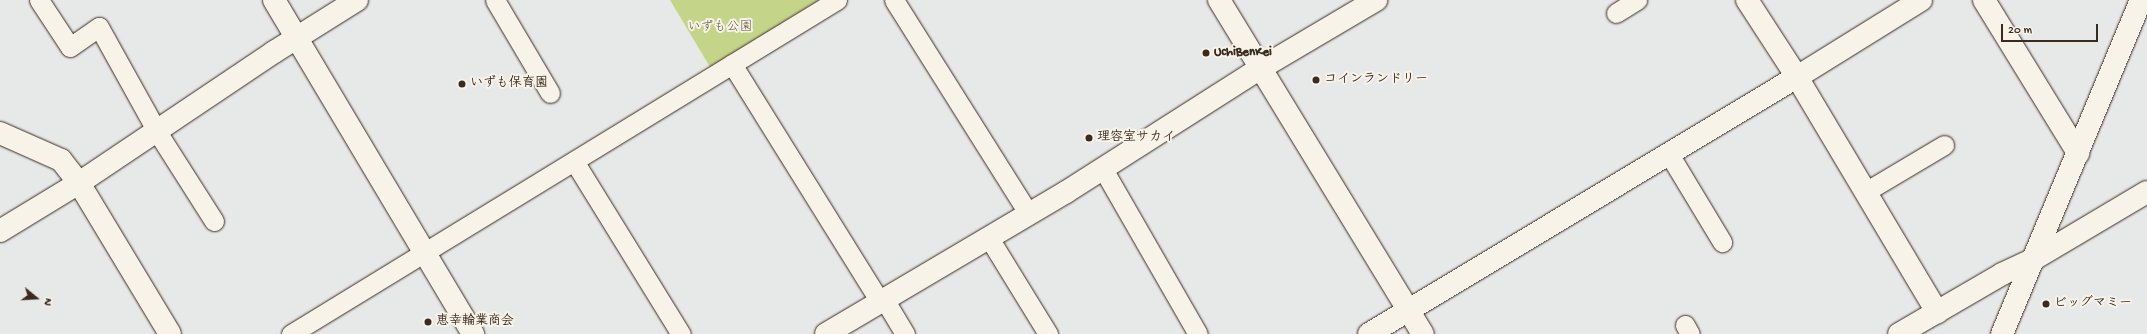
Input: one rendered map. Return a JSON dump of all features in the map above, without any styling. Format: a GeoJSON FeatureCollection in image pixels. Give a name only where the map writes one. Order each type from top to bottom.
{"type":"FeatureCollection","features":[{"type":"Feature","properties":{"kind":"street"},"geometry":{"type":"LineString","coordinates":[[274,0],[473,334]]}},
{"type":"Feature","properties":{"kind":"street"},"geometry":{"type":"LineString","coordinates":[[0,231],[79,183],[156,130],[357,0]]}},
{"type":"Feature","properties":{"kind":"street"},"geometry":{"type":"LineString","coordinates":[[1219,0],[1410,310],[1423,334]]}},
{"type":"Feature","properties":{"kind":"street"},"geometry":{"type":"LineString","coordinates":[[826,334],[1029,214],[1103,169],[1261,68],[1376,0]]}},
{"type":"Feature","properties":{"kind":"street"},"geometry":{"type":"LineString","coordinates":[[1747,0],[1797,77],[1937,312]]}},
{"type":"Feature","properties":{"kind":"street"},"geometry":{"type":"LineString","coordinates":[[1369,334],[1797,77],[1921,0]]}},
{"type":"Feature","properties":{"kind":"street"},"geometry":{"type":"LineString","coordinates":[[1984,0],[2078,153]]}},
{"type":"Feature","properties":{"kind":"street"},"geometry":{"type":"LineString","coordinates":[[2006,331],[2034,259],[2141,0]]}},
{"type":"Feature","properties":{"kind":"street"},"geometry":{"type":"LineString","coordinates":[[0,133],[61,160],[79,183],[170,334]]}},
{"type":"Feature","properties":{"kind":"street"},"geometry":{"type":"LineString","coordinates":[[1900,334],[2002,274],[2034,259],[2147,192]]}},
{"type":"Feature","properties":{"kind":"lane"},"geometry":{"type":"LineString","coordinates":[[39,0],[70,47],[99,27],[156,130],[214,221]]}},
{"type":"Feature","properties":{"kind":"lane"},"geometry":{"type":"LineString","coordinates":[[495,0],[550,93]]}},
{"type":"Feature","properties":{"kind":"lane"},"geometry":{"type":"LineString","coordinates":[[291,334],[424,251],[837,0]]}},
{"type":"Feature","properties":{"kind":"lane"},"geometry":{"type":"LineString","coordinates":[[894,0],[1029,214]]}},
{"type":"Feature","properties":{"kind":"lane"},"geometry":{"type":"LineString","coordinates":[[1616,14],[1637,0]]}},
{"type":"Feature","properties":{"kind":"lane"},"geometry":{"type":"LineString","coordinates":[[732,64],[882,301],[906,334]]}},
{"type":"Feature","properties":{"kind":"lane"},"geometry":{"type":"LineString","coordinates":[[1865,192],[1944,145]]}},
{"type":"Feature","properties":{"kind":"lane"},"geometry":{"type":"LineString","coordinates":[[1669,154],[1722,242]]}},
{"type":"Feature","properties":{"kind":"lane"},"geometry":{"type":"LineString","coordinates":[[574,161],[682,334]]}},
{"type":"Feature","properties":{"kind":"lane"},"geometry":{"type":"LineString","coordinates":[[1103,169],[1198,334]]}},
{"type":"Feature","properties":{"kind":"lane"},"geometry":{"type":"LineString","coordinates":[[989,238],[1048,334]]}},
{"type":"Feature","properties":{"kind":"green space","name":"いずも公園"},"geometry":{"type":"Polygon","coordinates":[[[670,0],[819,0],[710,67],[670,0]]]}},
{"type":"Feature","properties":{"kind":"place","name":"UchiBenKei"},"geometry":{"type":"Point","coordinates":[1206,53]}},
{"type":"Feature","properties":{"kind":"place","name":"コインランドリー"},"geometry":{"type":"Point","coordinates":[1316,80]}},
{"type":"Feature","properties":{"kind":"place","name":"いずも保育園"},"geometry":{"type":"Point","coordinates":[462,84]}},
{"type":"Feature","properties":{"kind":"place","name":"理容室サカイ"},"geometry":{"type":"Point","coordinates":[1089,138]}},
{"type":"Feature","properties":{"kind":"place","name":"ビッグマミー"},"geometry":{"type":"Point","coordinates":[2046,304]}},
{"type":"Feature","properties":{"kind":"place","name":"恵幸輪業商会"},"geometry":{"type":"Point","coordinates":[428,322]}}]}
